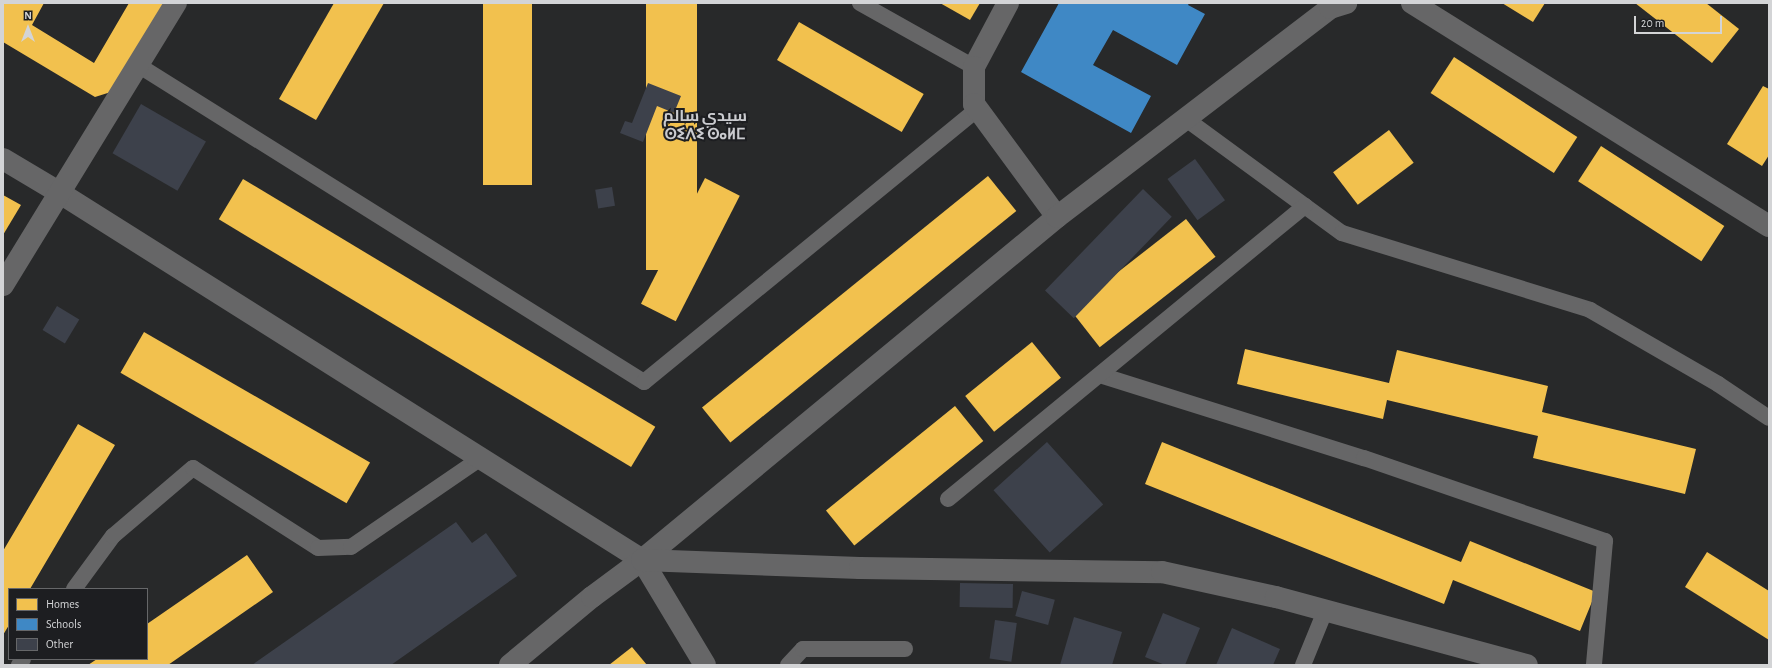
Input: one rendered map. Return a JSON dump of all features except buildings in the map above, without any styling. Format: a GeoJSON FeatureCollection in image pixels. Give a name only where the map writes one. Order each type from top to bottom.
{"type":"FeatureCollection","features":[{"type":"Feature","properties":{"kind":"street"},"geometry":{"type":"LineString","coordinates":[[3,285],[176,3]]}},
{"type":"Feature","properties":{"kind":"street"},"geometry":{"type":"LineString","coordinates":[[1008,3],[974,67],[974,104],[1058,217]]}},
{"type":"Feature","properties":{"kind":"street"},"geometry":{"type":"LineString","coordinates":[[510,665],[592,597],[642,560],[1058,217],[1330,8],[1346,3]]}},
{"type":"Feature","properties":{"kind":"street"},"geometry":{"type":"LineString","coordinates":[[1412,3],[1769,226]]}},
{"type":"Feature","properties":{"kind":"street"},"geometry":{"type":"LineString","coordinates":[[3,159],[60,193],[642,560],[705,665]]}},
{"type":"Feature","properties":{"kind":"street"},"geometry":{"type":"LineString","coordinates":[[642,560],[860,568],[1162,572],[1325,611],[1527,665]]}},
{"type":"Feature","properties":{"kind":"lane"},"geometry":{"type":"LineString","coordinates":[[860,3],[974,67]]}},
{"type":"Feature","properties":{"kind":"lane"},"geometry":{"type":"LineString","coordinates":[[138,65],[644,382],[977,109]]}},
{"type":"Feature","properties":{"kind":"lane"},"geometry":{"type":"LineString","coordinates":[[1186,119],[1342,234],[1590,310],[1718,384],[1769,418]]}},
{"type":"Feature","properties":{"kind":"lane"},"geometry":{"type":"LineString","coordinates":[[948,499],[1305,206]]}},
{"type":"Feature","properties":{"kind":"lane"},"geometry":{"type":"LineString","coordinates":[[1100,375],[1364,458],[1605,541],[1594,665]]}},
{"type":"Feature","properties":{"kind":"lane"},"geometry":{"type":"LineString","coordinates":[[75,588],[113,536],[192,468],[318,548],[351,547],[481,458]]}},
{"type":"Feature","properties":{"kind":"lane"},"geometry":{"type":"LineString","coordinates":[[1303,665],[1325,611]]}},
{"type":"Feature","properties":{"kind":"lane"},"geometry":{"type":"LineString","coordinates":[[788,665],[802,649],[905,649]]}},
{"type":"Feature","properties":{"kind":"district","name":"سيدي سالم ⵙⵉⴷⵉ ⵙⴰⵍⵎ"},"geometry":{"type":"Point","coordinates":[705,125]}}]}
